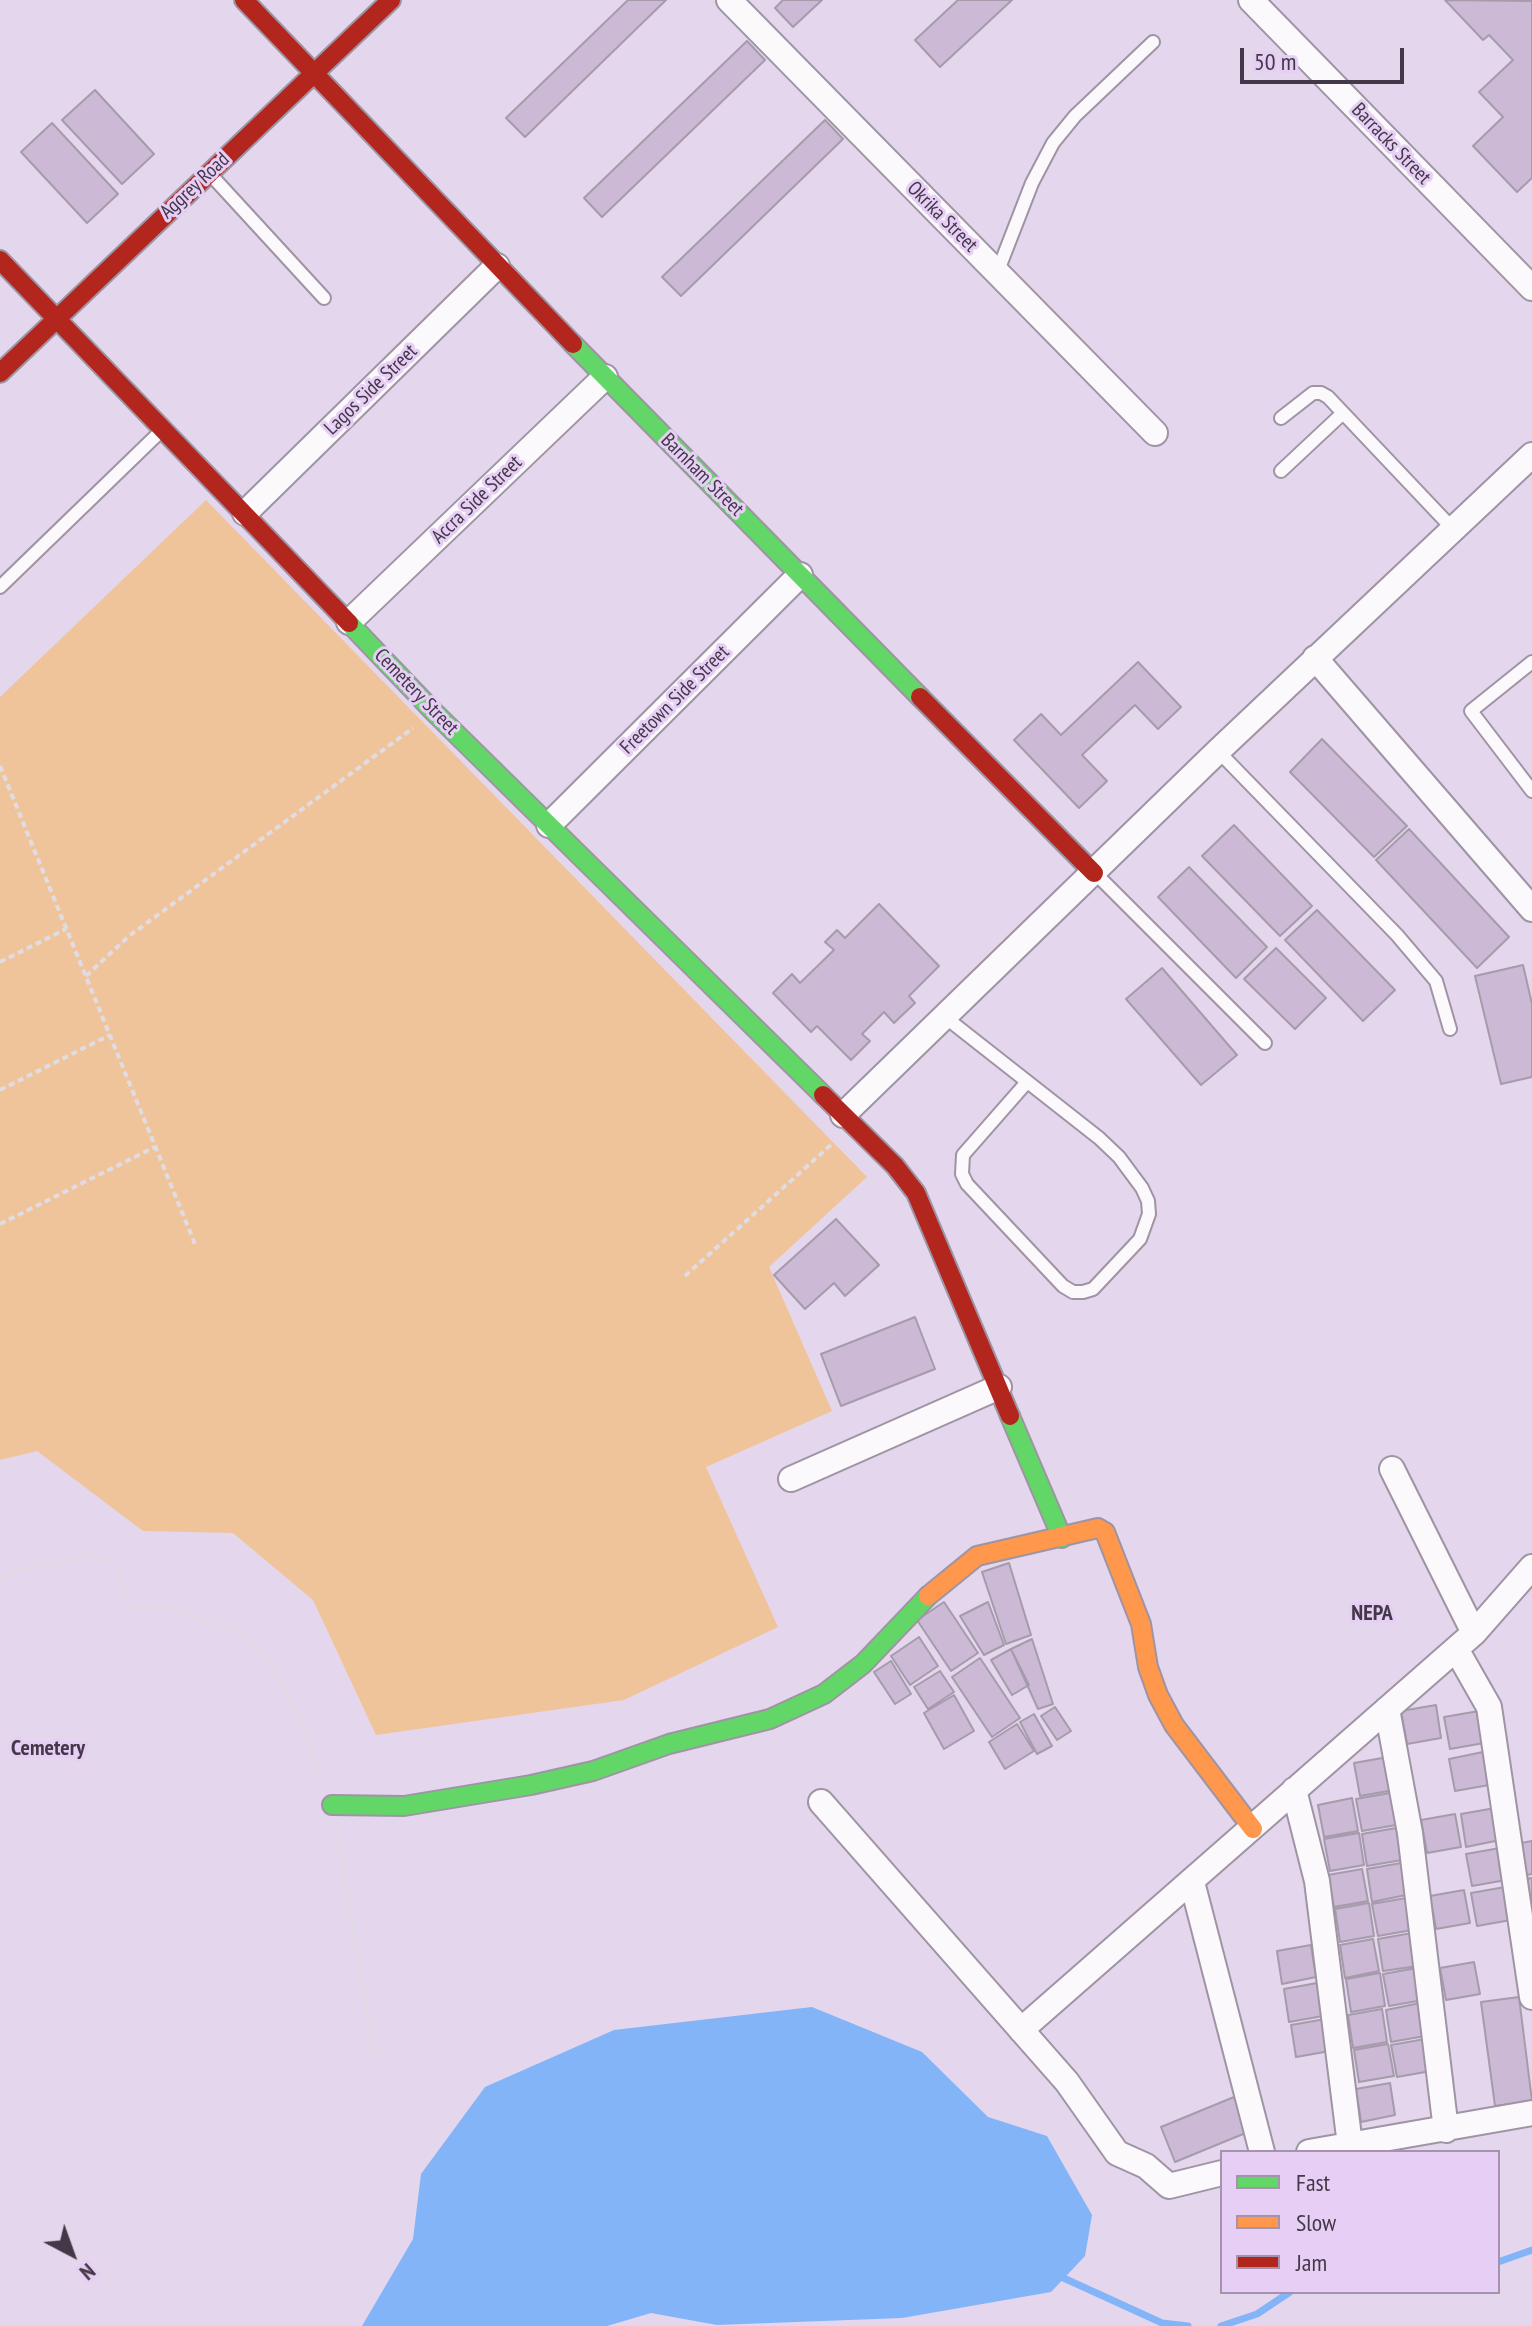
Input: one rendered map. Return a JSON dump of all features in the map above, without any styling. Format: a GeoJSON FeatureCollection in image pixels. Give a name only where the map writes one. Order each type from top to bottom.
{"type":"FeatureCollection","features":[{"type":"Feature","properties":{"kind":"street","name":"Barnham Street"},"geometry":{"type":"LineString","coordinates":[[244,0],[605,377],[1094,873]]}},
{"type":"Feature","properties":{"kind":"street","name":"Aggrey Road"},"geometry":{"type":"LineString","coordinates":[[0,373],[391,0]]}},
{"type":"Feature","properties":{"kind":"street","name":"Okrika Street"},"geometry":{"type":"LineString","coordinates":[[729,0],[1155,433]]}},
{"type":"Feature","properties":{"kind":"street","name":"Barracks Street"},"geometry":{"type":"LineString","coordinates":[[1251,0],[1532,288]]}},
{"type":"Feature","properties":{"kind":"street","name":"Cemetery Street"},"geometry":{"type":"LineString","coordinates":[[0,260],[434,712],[895,1166],[916,1193],[1062,1538]]}},
{"type":"Feature","properties":{"kind":"street","name":"Lagos Side Street"},"geometry":{"type":"LineString","coordinates":[[245,513],[497,266]]}},
{"type":"Feature","properties":{"kind":"street","name":"Accra Side Street"},"geometry":{"type":"LineString","coordinates":[[349,622],[605,377]]}},
{"type":"Feature","properties":{"kind":"street"},"geometry":{"type":"LineString","coordinates":[[848,1120],[945,1017],[1218,751],[1532,455]]}},
{"type":"Feature","properties":{"kind":"street","name":"Freetown Side Street"},"geometry":{"type":"LineString","coordinates":[[549,825],[800,575]]}},
{"type":"Feature","properties":{"kind":"street"},"geometry":{"type":"LineString","coordinates":[[1315,658],[1532,909]]}},
{"type":"Feature","properties":{"kind":"street"},"geometry":{"type":"LineString","coordinates":[[791,1479],[999,1387]]}},
{"type":"Feature","properties":{"kind":"street"},"geometry":{"type":"LineString","coordinates":[[1392,1469],[1465,1641],[1489,1707],[1532,1997]]}},
{"type":"Feature","properties":{"kind":"street"},"geometry":{"type":"LineString","coordinates":[[332,1805],[404,1806],[531,1785],[593,1771],[669,1744],[770,1719],[824,1694],[863,1664],[935,1589],[977,1556],[1098,1528],[1105,1532],[1141,1624],[1148,1667],[1158,1695],[1189,1745],[1253,1829]]}},
{"type":"Feature","properties":{"kind":"street"},"geometry":{"type":"LineString","coordinates":[[1021,2030],[1465,1641],[1532,1567]]}},
{"type":"Feature","properties":{"kind":"street"},"geometry":{"type":"LineString","coordinates":[[1387,1709],[1412,1849],[1446,2130]]}},
{"type":"Feature","properties":{"kind":"street"},"geometry":{"type":"LineString","coordinates":[[1294,1790],[1317,1881],[1350,2145]]}},
{"type":"Feature","properties":{"kind":"street"},"geometry":{"type":"LineString","coordinates":[[821,1802],[1067,2082],[1117,2153],[1146,2166],[1169,2186],[1220,2173]]}},
{"type":"Feature","properties":{"kind":"street"},"geometry":{"type":"LineString","coordinates":[[1192,1882],[1261,2150]]}},
{"type":"Feature","properties":{"kind":"street"},"geometry":{"type":"LineString","coordinates":[[1321,2150],[1532,2113]]}},
{"type":"Feature","properties":{"kind":"lane"},"geometry":{"type":"LineString","coordinates":[[997,273],[1032,183],[1053,143],[1075,116],[1153,42]]}},
{"type":"Feature","properties":{"kind":"lane"},"geometry":{"type":"LineString","coordinates":[[209,173],[324,298]]}},
{"type":"Feature","properties":{"kind":"lane"},"geometry":{"type":"LineString","coordinates":[[1281,418],[1313,393],[1328,397],[1453,529]]}},
{"type":"Feature","properties":{"kind":"lane"},"geometry":{"type":"LineString","coordinates":[[1281,471],[1343,413]]}},
{"type":"Feature","properties":{"kind":"lane"},"geometry":{"type":"LineString","coordinates":[[0,587],[163,429]]}},
{"type":"Feature","properties":{"kind":"lane"},"geometry":{"type":"LineString","coordinates":[[1532,662],[1471,711],[1532,791]]}},
{"type":"Feature","properties":{"kind":"lane"},"geometry":{"type":"LineString","coordinates":[[1218,751],[1397,935],[1436,981],[1450,1029]]}},
{"type":"Feature","properties":{"kind":"lane"},"geometry":{"type":"LineString","coordinates":[[1094,873],[1265,1043]]}},
{"type":"Feature","properties":{"kind":"lane"},"geometry":{"type":"LineString","coordinates":[[945,1017],[1027,1082],[1119,1157],[1142,1188],[1148,1201],[1149,1214],[1140,1239],[1093,1289],[1083,1292],[1073,1292],[1063,1286],[967,1184],[962,1174],[963,1155],[1027,1082]]}},
{"type":"Feature","properties":{"kind":"path"},"geometry":{"type":"LineString","coordinates":[[86,976],[129,936],[434,712]]}},
{"type":"Feature","properties":{"kind":"path"},"geometry":{"type":"LineString","coordinates":[[0,766],[195,1244]]}},
{"type":"Feature","properties":{"kind":"path"},"geometry":{"type":"LineString","coordinates":[[0,962],[66,929]]}},
{"type":"Feature","properties":{"kind":"path"},"geometry":{"type":"LineString","coordinates":[[0,1090],[110,1035]]}},
{"type":"Feature","properties":{"kind":"path"},"geometry":{"type":"LineString","coordinates":[[685,1276],[848,1120]]}},
{"type":"Feature","properties":{"kind":"path"},"geometry":{"type":"LineString","coordinates":[[0,1224],[155,1147]]}},
{"type":"Feature","properties":{"kind":"path"},"geometry":{"type":"LineString","coordinates":[[0,1579],[19,1569],[88,1556],[113,1561],[131,1607],[160,1606],[233,1631],[259,1646],[291,1701],[332,1805],[375,2057]]}},
{"type":"Feature","properties":{"kind":"shaded area"},"geometry":{"type":"Polygon","coordinates":[[[206,500],[867,1177],[769,1267],[832,1411],[706,1467],[778,1627],[624,1700],[376,1735],[313,1600],[233,1533],[143,1531],[37,1451],[0,1460],[0,697],[206,500]]]}},
{"type":"Feature","properties":{"kind":"water"},"geometry":{"type":"Polygon","coordinates":[[[812,2007],[922,2052],[988,2117],[1047,2136],[1092,2215],[1085,2256],[1051,2292],[902,2318],[717,2325],[651,2313],[607,2326],[362,2326],[413,2239],[421,2174],[485,2087],[614,2030],[812,2007]]]}},
{"type":"Feature","properties":{"kind":"building"},"geometry":{"type":"Polygon","coordinates":[[[628,0],[666,0],[525,137],[506,118],[628,0]]]}},
{"type":"Feature","properties":{"kind":"building"},"geometry":{"type":"Polygon","coordinates":[[[783,0],[822,0],[793,27],[775,8],[783,0]]]}},
{"type":"Feature","properties":{"kind":"building"},"geometry":{"type":"Polygon","coordinates":[[[958,0],[1012,0],[940,67],[915,40],[958,0]]]}},
{"type":"Feature","properties":{"kind":"building"},"geometry":{"type":"Polygon","coordinates":[[[1445,0],[1532,1],[1532,178],[1517,192],[1473,146],[1503,117],[1479,92],[1513,60],[1489,35],[1483,40],[1445,0]]]}},
{"type":"Feature","properties":{"kind":"building"},"geometry":{"type":"Polygon","coordinates":[[[747,41],[765,60],[602,217],[584,198],[747,41]]]}},
{"type":"Feature","properties":{"kind":"building"},"geometry":{"type":"Polygon","coordinates":[[[95,90],[154,154],[122,184],[62,120],[95,90]]]}},
{"type":"Feature","properties":{"kind":"building"},"geometry":{"type":"Polygon","coordinates":[[[825,120],[843,139],[681,296],[662,277],[825,120]]]}},
{"type":"Feature","properties":{"kind":"building"},"geometry":{"type":"Polygon","coordinates":[[[52,123],[118,194],[87,223],[21,152],[52,123]]]}},
{"type":"Feature","properties":{"kind":"building"},"geometry":{"type":"Polygon","coordinates":[[[1138,662],[1181,707],[1158,729],[1135,705],[1082,755],[1107,781],[1079,808],[1014,740],[1041,714],[1061,735],[1138,662]]]}},
{"type":"Feature","properties":{"kind":"building"},"geometry":{"type":"Polygon","coordinates":[[[1322,739],[1407,826],[1374,857],[1290,772],[1322,739]]]}},
{"type":"Feature","properties":{"kind":"building"},"geometry":{"type":"Polygon","coordinates":[[[1234,825],[1312,906],[1280,936],[1202,856],[1234,825]]]}},
{"type":"Feature","properties":{"kind":"building"},"geometry":{"type":"Polygon","coordinates":[[[1409,829],[1509,937],[1477,968],[1376,860],[1409,829]]]}},
{"type":"Feature","properties":{"kind":"building"},"geometry":{"type":"Polygon","coordinates":[[[1189,867],[1267,947],[1236,978],[1158,897],[1189,867]]]}},
{"type":"Feature","properties":{"kind":"building"},"geometry":{"type":"Polygon","coordinates":[[[879,904],[939,966],[909,996],[915,1003],[894,1023],[884,1012],[862,1034],[870,1041],[851,1060],[817,1026],[811,1032],[773,993],[792,974],[800,983],[834,950],[825,942],[837,930],[845,938],[879,904]]]}},
{"type":"Feature","properties":{"kind":"building"},"geometry":{"type":"Polygon","coordinates":[[[1317,910],[1395,990],[1363,1021],[1285,940],[1317,910]]]}},
{"type":"Feature","properties":{"kind":"building"},"geometry":{"type":"Polygon","coordinates":[[[1276,948],[1326,998],[1295,1029],[1244,979],[1276,948]]]}},
{"type":"Feature","properties":{"kind":"building"},"geometry":{"type":"Polygon","coordinates":[[[1523,965],[1532,1004],[1532,1077],[1501,1084],[1475,976],[1523,965]]]}},
{"type":"Feature","properties":{"kind":"building"},"geometry":{"type":"Polygon","coordinates":[[[1162,968],[1237,1055],[1201,1085],[1126,999],[1162,968]]]}},
{"type":"Feature","properties":{"kind":"building"},"geometry":{"type":"Polygon","coordinates":[[[836,1219],[879,1265],[845,1296],[834,1283],[805,1309],[774,1275],[836,1219]]]}},
{"type":"Feature","properties":{"kind":"building"},"geometry":{"type":"Polygon","coordinates":[[[915,1317],[935,1369],[841,1406],[821,1354],[915,1317]]]}},
{"type":"Feature","properties":{"kind":"building"},"geometry":{"type":"Polygon","coordinates":[[[1009,1563],[1031,1635],[1006,1644],[982,1572],[1009,1563]]]}},
{"type":"Feature","properties":{"kind":"building"},"geometry":{"type":"Polygon","coordinates":[[[944,1602],[978,1653],[951,1671],[917,1620],[944,1602]]]}},
{"type":"Feature","properties":{"kind":"building"},"geometry":{"type":"Polygon","coordinates":[[[988,1602],[1004,1645],[984,1655],[960,1616],[988,1602]]]}},
{"type":"Feature","properties":{"kind":"building"},"geometry":{"type":"Polygon","coordinates":[[[919,1637],[938,1666],[910,1685],[891,1656],[919,1637]]]}},
{"type":"Feature","properties":{"kind":"building"},"geometry":{"type":"Polygon","coordinates":[[[1032,1639],[1053,1704],[1038,1709],[1011,1649],[1032,1639]]]}},
{"type":"Feature","properties":{"kind":"building"},"geometry":{"type":"Polygon","coordinates":[[[1011,1649],[1029,1685],[1012,1695],[991,1660],[1011,1649]]]}},
{"type":"Feature","properties":{"kind":"building"},"geometry":{"type":"Polygon","coordinates":[[[980,1658],[1020,1718],[992,1737],[952,1677],[980,1658]]]}},
{"type":"Feature","properties":{"kind":"building"},"geometry":{"type":"Polygon","coordinates":[[[891,1661],[911,1694],[895,1704],[874,1672],[891,1661]]]}},
{"type":"Feature","properties":{"kind":"building"},"geometry":{"type":"Polygon","coordinates":[[[940,1671],[954,1692],[928,1709],[914,1687],[940,1671]]]}},
{"type":"Feature","properties":{"kind":"building"},"geometry":{"type":"Polygon","coordinates":[[[954,1695],[974,1731],[944,1749],[924,1713],[954,1695]]]}},
{"type":"Feature","properties":{"kind":"building"},"geometry":{"type":"Polygon","coordinates":[[[1436,1705],[1441,1738],[1407,1744],[1401,1711],[1436,1705]]]}},
{"type":"Feature","properties":{"kind":"building"},"geometry":{"type":"Polygon","coordinates":[[[1055,1707],[1071,1731],[1057,1740],[1041,1716],[1055,1707]]]}},
{"type":"Feature","properties":{"kind":"building"},"geometry":{"type":"Polygon","coordinates":[[[1479,1711],[1484,1743],[1450,1749],[1444,1717],[1479,1711]]]}},
{"type":"Feature","properties":{"kind":"building"},"geometry":{"type":"Polygon","coordinates":[[[1034,1714],[1052,1746],[1037,1754],[1020,1722],[1034,1714]]]}},
{"type":"Feature","properties":{"kind":"building"},"geometry":{"type":"Polygon","coordinates":[[[1017,1724],[1034,1751],[1005,1769],[989,1742],[1017,1724]]]}},
{"type":"Feature","properties":{"kind":"building"},"geometry":{"type":"Polygon","coordinates":[[[1483,1752],[1489,1785],[1455,1791],[1449,1759],[1483,1752]]]}},
{"type":"Feature","properties":{"kind":"building"},"geometry":{"type":"Polygon","coordinates":[[[1388,1757],[1394,1790],[1360,1796],[1354,1763],[1388,1757]]]}},
{"type":"Feature","properties":{"kind":"building"},"geometry":{"type":"Polygon","coordinates":[[[1390,1793],[1396,1825],[1362,1831],[1356,1799],[1390,1793]]]}},
{"type":"Feature","properties":{"kind":"building"},"geometry":{"type":"Polygon","coordinates":[[[1352,1798],[1358,1831],[1324,1837],[1318,1805],[1352,1798]]]}},
{"type":"Feature","properties":{"kind":"building"},"geometry":{"type":"Polygon","coordinates":[[[1495,1808],[1500,1840],[1466,1847],[1461,1814],[1495,1808]]]}},
{"type":"Feature","properties":{"kind":"building"},"geometry":{"type":"Polygon","coordinates":[[[1455,1814],[1461,1847],[1427,1853],[1421,1820],[1455,1814]]]}},
{"type":"Feature","properties":{"kind":"building"},"geometry":{"type":"Polygon","coordinates":[[[1396,1828],[1402,1860],[1367,1866],[1362,1834],[1396,1828]]]}},
{"type":"Feature","properties":{"kind":"building"},"geometry":{"type":"Polygon","coordinates":[[[1359,1833],[1364,1865],[1330,1871],[1324,1839],[1359,1833]]]}},
{"type":"Feature","properties":{"kind":"building"},"geometry":{"type":"Polygon","coordinates":[[[1532,1841],[1532,1874],[1521,1876],[1516,1844],[1532,1841]]]}},
{"type":"Feature","properties":{"kind":"building"},"geometry":{"type":"Polygon","coordinates":[[[1500,1848],[1506,1880],[1472,1886],[1466,1854],[1500,1848]]]}},
{"type":"Feature","properties":{"kind":"building"},"geometry":{"type":"Polygon","coordinates":[[[1401,1863],[1406,1895],[1372,1902],[1367,1869],[1401,1863]]]}},
{"type":"Feature","properties":{"kind":"building"},"geometry":{"type":"Polygon","coordinates":[[[1362,1869],[1368,1901],[1334,1907],[1328,1875],[1362,1869]]]}},
{"type":"Feature","properties":{"kind":"building"},"geometry":{"type":"Polygon","coordinates":[[[1532,1878],[1532,1911],[1526,1912],[1520,1880],[1532,1878]]]}},
{"type":"Feature","properties":{"kind":"building"},"geometry":{"type":"Polygon","coordinates":[[[1505,1887],[1511,1920],[1477,1926],[1471,1893],[1505,1887]]]}},
{"type":"Feature","properties":{"kind":"building"},"geometry":{"type":"Polygon","coordinates":[[[1464,1890],[1470,1923],[1436,1929],[1430,1896],[1464,1890]]]}},
{"type":"Feature","properties":{"kind":"building"},"geometry":{"type":"Polygon","coordinates":[[[1406,1898],[1412,1930],[1378,1936],[1372,1904],[1406,1898]]]}},
{"type":"Feature","properties":{"kind":"building"},"geometry":{"type":"Polygon","coordinates":[[[1369,1903],[1374,1936],[1340,1942],[1335,1909],[1369,1903]]]}},
{"type":"Feature","properties":{"kind":"building"},"geometry":{"type":"Polygon","coordinates":[[[1412,1933],[1418,1966],[1383,1971],[1378,1939],[1412,1933]]]}},
{"type":"Feature","properties":{"kind":"building"},"geometry":{"type":"Polygon","coordinates":[[[1373,1939],[1379,1971],[1345,1978],[1340,1945],[1373,1939]]]}},
{"type":"Feature","properties":{"kind":"building"},"geometry":{"type":"Polygon","coordinates":[[[1311,1945],[1316,1977],[1282,1984],[1277,1951],[1311,1945]]]}},
{"type":"Feature","properties":{"kind":"building"},"geometry":{"type":"Polygon","coordinates":[[[1474,1962],[1480,1994],[1446,2000],[1440,1968],[1474,1962]]]}},
{"type":"Feature","properties":{"kind":"building"},"geometry":{"type":"Polygon","coordinates":[[[1417,1968],[1423,2000],[1389,2006],[1383,1974],[1417,1968]]]}},
{"type":"Feature","properties":{"kind":"building"},"geometry":{"type":"Polygon","coordinates":[[[1380,1973],[1385,2006],[1351,2012],[1346,1979],[1380,1973]]]}},
{"type":"Feature","properties":{"kind":"building"},"geometry":{"type":"Polygon","coordinates":[[[1317,1983],[1323,2016],[1289,2022],[1284,1989],[1317,1983]]]}},
{"type":"Feature","properties":{"kind":"building"},"geometry":{"type":"Polygon","coordinates":[[[1519,1997],[1532,2101],[1495,2106],[1481,2002],[1519,1997]]]}},
{"type":"Feature","properties":{"kind":"building"},"geometry":{"type":"Polygon","coordinates":[[[1420,2003],[1425,2036],[1391,2042],[1386,2010],[1420,2003]]]}},
{"type":"Feature","properties":{"kind":"building"},"geometry":{"type":"Polygon","coordinates":[[[1382,2009],[1387,2042],[1353,2048],[1348,2015],[1382,2009]]]}},
{"type":"Feature","properties":{"kind":"building"},"geometry":{"type":"Polygon","coordinates":[[[1325,2019],[1330,2051],[1296,2057],[1291,2025],[1325,2019]]]}},
{"type":"Feature","properties":{"kind":"building"},"geometry":{"type":"Polygon","coordinates":[[[1425,2039],[1431,2071],[1397,2077],[1391,2045],[1425,2039]]]}},
{"type":"Feature","properties":{"kind":"building"},"geometry":{"type":"Polygon","coordinates":[[[1388,2044],[1394,2076],[1359,2082],[1354,2050],[1388,2044]]]}},
{"type":"Feature","properties":{"kind":"building"},"geometry":{"type":"Polygon","coordinates":[[[1390,2083],[1395,2115],[1361,2122],[1356,2089],[1390,2083]]]}},
{"type":"Feature","properties":{"kind":"building"},"geometry":{"type":"Polygon","coordinates":[[[1234,2097],[1248,2132],[1175,2162],[1161,2127],[1234,2097]]]}},
{"type":"Feature","properties":{"kind":"waterway"},"geometry":{"type":"LineString","coordinates":[[1500,2261],[1532,2250]]}},
{"type":"Feature","properties":{"kind":"waterway"},"geometry":{"type":"LineString","coordinates":[[1057,2275],[1162,2323],[1188,2326]]}},
{"type":"Feature","properties":{"kind":"waterway"},"geometry":{"type":"LineString","coordinates":[[1221,2326],[1257,2314],[1287,2294]]}},
{"type":"Feature","properties":{"kind":"traffic: fast"},"geometry":{"type":"LineString","coordinates":[[573,344],[920,697]]}},
{"type":"Feature","properties":{"kind":"traffic: fast"},"geometry":{"type":"LineString","coordinates":[[349,623],[434,712],[823,1095]]}},
{"type":"Feature","properties":{"kind":"traffic: fast"},"geometry":{"type":"LineString","coordinates":[[1010,1416],[1062,1538]]}},
{"type":"Feature","properties":{"kind":"traffic: fast"},"geometry":{"type":"LineString","coordinates":[[332,1805],[404,1806],[531,1785],[593,1771],[669,1744],[770,1719],[824,1694],[863,1664],[928,1596]]}},
{"type":"Feature","properties":{"kind":"traffic: slow"},"geometry":{"type":"LineString","coordinates":[[928,1596],[977,1556],[1098,1528],[1105,1532],[1141,1624],[1148,1667],[1158,1695],[1174,1725],[1253,1829]]}},
{"type":"Feature","properties":{"kind":"traffic: jam"},"geometry":{"type":"LineString","coordinates":[[244,0],[573,344]]}},
{"type":"Feature","properties":{"kind":"traffic: jam"},"geometry":{"type":"LineString","coordinates":[[0,373],[391,0]]}},
{"type":"Feature","properties":{"kind":"traffic: jam"},"geometry":{"type":"LineString","coordinates":[[0,260],[349,623]]}},
{"type":"Feature","properties":{"kind":"traffic: jam"},"geometry":{"type":"LineString","coordinates":[[920,697],[1094,873]]}},
{"type":"Feature","properties":{"kind":"traffic: jam"},"geometry":{"type":"LineString","coordinates":[[823,1095],[895,1166],[916,1193],[1010,1416]]}},
{"type":"Feature","properties":{"kind":"district","name":"NEPA"},"geometry":{"type":"Point","coordinates":[1372,1614]}},
{"type":"Feature","properties":{"kind":"district","name":"Cemetery"},"geometry":{"type":"Point","coordinates":[48,1749]}}]}
